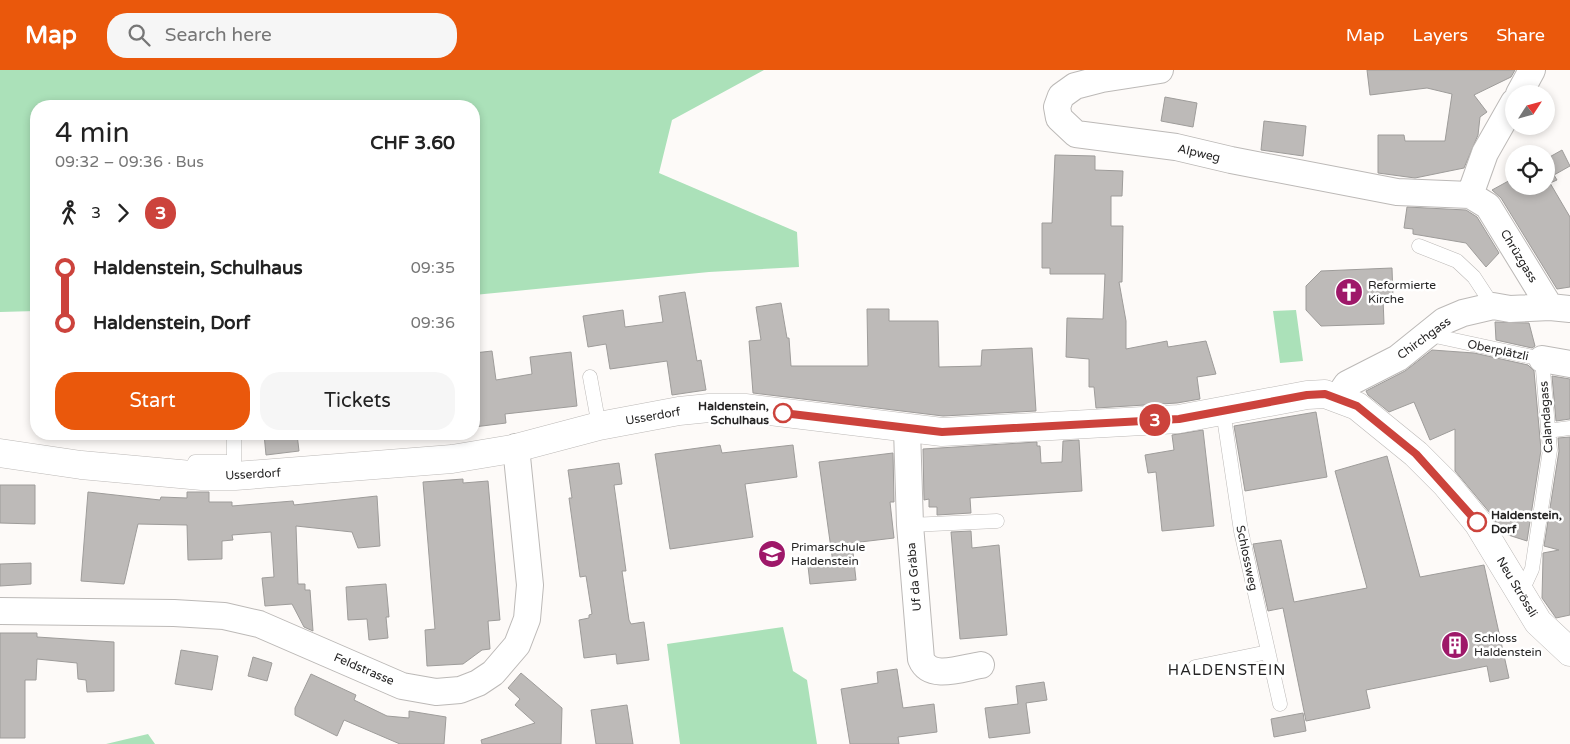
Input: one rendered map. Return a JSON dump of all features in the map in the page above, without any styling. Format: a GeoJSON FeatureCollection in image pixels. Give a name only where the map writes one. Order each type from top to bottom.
{"type":"FeatureCollection","features":[{"type":"Feature","properties":{"kind":"street","name":"Alpweg"},"geometry":{"type":"LineString","coordinates":[[1160,70],[1102,78],[1075,86],[1061,96],[1057,107],[1059,118],[1076,134],[1176,147],[1397,192],[1470,195]]}},
{"type":"Feature","properties":{"kind":"street"},"geometry":{"type":"LineString","coordinates":[[1524,85],[1532,70]]}},
{"type":"Feature","properties":{"kind":"street"},"geometry":{"type":"LineString","coordinates":[[1470,195],[1484,153],[1505,117]]}},
{"type":"Feature","properties":{"kind":"street","name":"Chrüzgass"},"geometry":{"type":"LineString","coordinates":[[1470,195],[1488,206],[1560,308]]}},
{"type":"Feature","properties":{"kind":"street","name":"Chirchgass"},"geometry":{"type":"LineString","coordinates":[[1338,397],[1347,384],[1398,358],[1444,321],[1463,313],[1492,306],[1510,309],[1560,308]]}},
{"type":"Feature","properties":{"kind":"street","name":"Oberplätzli"},"geometry":{"type":"LineString","coordinates":[[1542,359],[1570,364]]}},
{"type":"Feature","properties":{"kind":"street","name":"Usserdorf"},"geometry":{"type":"LineString","coordinates":[[0,453],[81,465],[188,475],[235,476],[452,459],[516,447],[599,426],[679,411],[745,408],[942,432],[1179,419],[1307,395],[1325,394],[1338,397]]}},
{"type":"Feature","properties":{"kind":"street","name":"Neu Strössli"},"geometry":{"type":"LineString","coordinates":[[1338,397],[1357,406],[1416,454],[1446,484],[1478,523],[1538,622],[1570,652]]}},
{"type":"Feature","properties":{"kind":"street","name":"Uf da Gräba"},"geometry":{"type":"LineString","coordinates":[[907,429],[910,525],[921,659],[924,666],[939,672],[980,665]]}},
{"type":"Feature","properties":{"kind":"street","name":"Feldstrasse"},"geometry":{"type":"LineString","coordinates":[[0,611],[174,613],[224,616],[258,624],[402,686],[436,692],[460,690],[478,683],[499,668],[518,646],[527,619],[530,585],[516,447]]}},
{"type":"Feature","properties":{"kind":"lane"},"geometry":{"type":"LineString","coordinates":[[1419,246],[1457,261],[1474,277],[1492,306]]}},
{"type":"Feature","properties":{"kind":"lane","name":"Oberplätzli"},"geometry":{"type":"LineString","coordinates":[[1426,334],[1542,359]]}},
{"type":"Feature","properties":{"kind":"lane","name":"Calandagass"},"geometry":{"type":"LineString","coordinates":[[1519,589],[1526,582],[1532,569],[1550,450],[1542,359]]}},
{"type":"Feature","properties":{"kind":"lane"},"geometry":{"type":"LineString","coordinates":[[590,377],[599,426]]}},
{"type":"Feature","properties":{"kind":"lane","name":"Schlossweg"},"geometry":{"type":"LineString","coordinates":[[1223,410],[1240,531],[1280,704]]}},
{"type":"Feature","properties":{"kind":"lane"},"geometry":{"type":"LineString","coordinates":[[1548,431],[1570,428]]}},
{"type":"Feature","properties":{"kind":"lane"},"geometry":{"type":"LineString","coordinates":[[188,475],[195,462],[234,462],[234,440]]}},
{"type":"Feature","properties":{"kind":"lane"},"geometry":{"type":"LineString","coordinates":[[910,525],[997,521]]}},
{"type":"Feature","properties":{"kind":"lane"},"geometry":{"type":"LineString","coordinates":[[1195,667],[1268,652]]}},
{"type":"Feature","properties":{"kind":"green space"},"geometry":{"type":"Polygon","coordinates":[[[0,70],[764,70],[672,120],[659,173],[797,232],[799,267],[709,272],[480,294],[480,100],[30,100],[30,311],[0,312],[0,70]]]}},
{"type":"Feature","properties":{"kind":"green space"},"geometry":{"type":"Polygon","coordinates":[[[1296,310],[1303,361],[1280,363],[1273,311],[1296,310]]]}},
{"type":"Feature","properties":{"kind":"green space"},"geometry":{"type":"Polygon","coordinates":[[[783,627],[793,671],[807,680],[817,744],[680,744],[667,644],[783,627]]]}},
{"type":"Feature","properties":{"kind":"green space"},"geometry":{"type":"Polygon","coordinates":[[[148,734],[155,744],[106,744],[148,734]]]}},
{"type":"Feature","properties":{"kind":"building"},"geometry":{"type":"Polygon","coordinates":[[[1367,70],[1515,70],[1511,77],[1474,95],[1487,112],[1480,117],[1478,135],[1464,168],[1415,178],[1378,173],[1378,135],[1404,135],[1405,141],[1445,141],[1452,94],[1427,88],[1370,95],[1367,70]]]}},
{"type":"Feature","properties":{"kind":"building"},"geometry":{"type":"Polygon","coordinates":[[[1165,97],[1197,103],[1193,127],[1161,121],[1165,97]]]}},
{"type":"Feature","properties":{"kind":"building"},"geometry":{"type":"Polygon","coordinates":[[[1264,121],[1306,126],[1303,156],[1261,150],[1264,121]]]}},
{"type":"Feature","properties":{"kind":"building"},"geometry":{"type":"Polygon","coordinates":[[[1562,150],[1570,166],[1555,174],[1555,154],[1562,150]]]}},
{"type":"Feature","properties":{"kind":"building"},"geometry":{"type":"Polygon","coordinates":[[[1055,155],[1095,156],[1095,170],[1123,171],[1122,196],[1111,196],[1111,226],[1123,226],[1122,282],[1119,282],[1126,321],[1126,349],[1167,341],[1168,347],[1206,341],[1216,374],[1197,377],[1200,399],[1177,403],[1096,408],[1094,387],[1089,387],[1089,359],[1066,357],[1067,318],[1103,319],[1105,274],[1050,274],[1050,268],[1042,268],[1042,223],[1052,223],[1055,155]]]}},
{"type":"Feature","properties":{"kind":"building"},"geometry":{"type":"Polygon","coordinates":[[[1505,183],[1505,195],[1555,195],[1555,192],[1570,217],[1570,287],[1557,289],[1501,198],[1492,190],[1505,183]]]}},
{"type":"Feature","properties":{"kind":"building"},"geometry":{"type":"Polygon","coordinates":[[[1407,207],[1466,210],[1477,217],[1499,253],[1486,267],[1466,243],[1413,234],[1413,229],[1404,228],[1407,207]]]}},
{"type":"Feature","properties":{"kind":"building","name":"Reformierte Kirche"},"geometry":{"type":"Polygon","coordinates":[[[1392,268],[1393,298],[1383,298],[1384,324],[1321,326],[1306,310],[1306,286],[1321,271],[1392,268]]]}},
{"type":"Feature","properties":{"kind":"building"},"geometry":{"type":"Polygon","coordinates":[[[685,292],[697,361],[701,360],[706,390],[672,395],[667,361],[610,369],[606,344],[588,347],[583,316],[623,310],[625,327],[663,322],[659,296],[685,292]]]}},
{"type":"Feature","properties":{"kind":"building"},"geometry":{"type":"Polygon","coordinates":[[[781,303],[787,338],[789,338],[791,366],[868,366],[867,309],[889,309],[889,321],[938,321],[939,367],[981,366],[982,350],[1032,348],[1036,411],[943,416],[753,393],[749,341],[761,340],[756,307],[781,303]]]}},
{"type":"Feature","properties":{"kind":"building"},"geometry":{"type":"Polygon","coordinates":[[[1495,322],[1529,323],[1535,346],[1532,348],[1496,340],[1495,322]]]}},
{"type":"Feature","properties":{"kind":"building"},"geometry":{"type":"Polygon","coordinates":[[[1432,350],[1474,353],[1528,365],[1534,371],[1541,450],[1527,541],[1502,533],[1490,513],[1455,471],[1455,429],[1430,440],[1414,402],[1389,412],[1368,395],[1366,391],[1405,371],[1432,350]]]}},
{"type":"Feature","properties":{"kind":"building"},"geometry":{"type":"Polygon","coordinates":[[[492,351],[496,380],[532,374],[530,357],[571,352],[577,406],[505,414],[506,423],[480,426],[480,352],[492,351]]]}},
{"type":"Feature","properties":{"kind":"building"},"geometry":{"type":"Polygon","coordinates":[[[1552,376],[1570,379],[1570,419],[1556,421],[1552,376]]]}},
{"type":"Feature","properties":{"kind":"building"},"geometry":{"type":"Polygon","coordinates":[[[1316,412],[1327,477],[1245,491],[1234,426],[1316,412]]]}},
{"type":"Feature","properties":{"kind":"building"},"geometry":{"type":"Polygon","coordinates":[[[1203,430],[1214,526],[1162,531],[1156,472],[1148,473],[1145,455],[1174,450],[1172,435],[1203,430]]]}},
{"type":"Feature","properties":{"kind":"building"},"geometry":{"type":"Polygon","coordinates":[[[1570,437],[1570,615],[1556,618],[1542,598],[1543,553],[1559,550],[1544,546],[1559,451],[1558,438],[1570,437]]]}},
{"type":"Feature","properties":{"kind":"building"},"geometry":{"type":"Polygon","coordinates":[[[265,440],[298,440],[299,451],[266,455],[265,440]]]}},
{"type":"Feature","properties":{"kind":"building"},"geometry":{"type":"Polygon","coordinates":[[[1079,440],[1082,491],[970,498],[971,513],[937,515],[937,507],[929,507],[929,499],[924,500],[923,449],[1037,442],[1037,446],[1040,446],[1041,463],[1062,462],[1063,441],[1079,440]]]}},
{"type":"Feature","properties":{"kind":"building"},"geometry":{"type":"Polygon","coordinates":[[[720,445],[722,453],[793,445],[797,477],[745,484],[753,537],[670,549],[655,454],[720,445]]]}},
{"type":"Feature","properties":{"kind":"building"},"geometry":{"type":"Polygon","coordinates":[[[893,453],[894,502],[890,502],[894,538],[852,543],[856,580],[810,584],[808,566],[833,563],[819,462],[893,453]]]}},
{"type":"Feature","properties":{"kind":"building"},"geometry":{"type":"Polygon","coordinates":[[[1387,456],[1420,577],[1484,565],[1509,678],[1490,682],[1487,666],[1366,690],[1370,708],[1306,721],[1283,608],[1268,611],[1253,544],[1281,540],[1294,602],[1367,588],[1335,471],[1387,456]]]}},
{"type":"Feature","properties":{"kind":"building"},"geometry":{"type":"Polygon","coordinates":[[[619,463],[622,484],[614,485],[626,571],[622,571],[629,620],[631,624],[644,622],[649,660],[617,664],[616,654],[584,658],[579,620],[589,618],[589,615],[592,614],[586,576],[580,577],[569,498],[572,498],[568,470],[619,463]]]}},
{"type":"Feature","properties":{"kind":"building"},"geometry":{"type":"Polygon","coordinates":[[[463,479],[463,483],[488,481],[500,620],[488,621],[490,649],[482,650],[463,664],[427,666],[425,630],[435,629],[423,482],[463,479]]]}},
{"type":"Feature","properties":{"kind":"building"},"geometry":{"type":"Polygon","coordinates":[[[0,485],[35,485],[35,524],[0,523],[0,485]]]}},
{"type":"Feature","properties":{"kind":"building"},"geometry":{"type":"Polygon","coordinates":[[[88,492],[160,500],[161,497],[187,498],[187,492],[209,492],[209,502],[232,502],[232,506],[293,501],[294,505],[377,496],[380,546],[358,548],[352,532],[296,526],[298,584],[305,584],[305,590],[310,590],[313,631],[304,627],[292,604],[265,606],[262,578],[274,577],[271,532],[232,535],[233,540],[222,541],[222,559],[188,560],[187,525],[138,524],[124,584],[81,581],[88,492]]]}},
{"type":"Feature","properties":{"kind":"building"},"geometry":{"type":"Polygon","coordinates":[[[971,531],[972,548],[999,545],[1007,635],[960,639],[951,532],[971,531]]]}},
{"type":"Feature","properties":{"kind":"building"},"geometry":{"type":"Polygon","coordinates":[[[31,563],[31,584],[0,586],[0,564],[31,563]]]}},
{"type":"Feature","properties":{"kind":"building"},"geometry":{"type":"Polygon","coordinates":[[[386,584],[389,617],[386,617],[388,638],[369,640],[367,619],[348,620],[346,587],[386,584]]]}},
{"type":"Feature","properties":{"kind":"building"},"geometry":{"type":"Polygon","coordinates":[[[0,633],[37,633],[37,637],[114,642],[114,691],[87,692],[86,680],[78,679],[77,663],[37,659],[36,680],[25,680],[25,738],[0,738],[0,633]]]}},
{"type":"Feature","properties":{"kind":"building"},"geometry":{"type":"Polygon","coordinates":[[[181,650],[218,656],[212,690],[175,684],[181,650]]]}},
{"type":"Feature","properties":{"kind":"building"},"geometry":{"type":"Polygon","coordinates":[[[253,657],[272,663],[267,681],[248,676],[253,657]]]}},
{"type":"Feature","properties":{"kind":"building"},"geometry":{"type":"Polygon","coordinates":[[[897,669],[903,708],[934,704],[937,732],[898,737],[899,744],[850,744],[841,689],[878,683],[877,672],[897,669]]]}},
{"type":"Feature","properties":{"kind":"building"},"geometry":{"type":"Polygon","coordinates":[[[521,673],[562,708],[561,744],[482,744],[481,740],[535,723],[515,705],[520,699],[508,688],[521,673]]]}},
{"type":"Feature","properties":{"kind":"building"},"geometry":{"type":"Polygon","coordinates":[[[311,674],[356,695],[354,700],[387,716],[409,718],[409,711],[446,717],[444,744],[400,744],[344,720],[337,736],[295,715],[295,708],[311,674]]]}},
{"type":"Feature","properties":{"kind":"building"},"geometry":{"type":"Polygon","coordinates":[[[1044,682],[1047,700],[1026,703],[1030,733],[989,738],[985,708],[1018,704],[1016,686],[1044,682]]]}},
{"type":"Feature","properties":{"kind":"building"},"geometry":{"type":"Polygon","coordinates":[[[627,705],[633,744],[596,744],[591,710],[627,705]]]}},
{"type":"Feature","properties":{"kind":"building"},"geometry":{"type":"Polygon","coordinates":[[[1303,713],[1306,731],[1274,737],[1271,719],[1303,713]]]}},
{"type":"Feature","properties":{"kind":"bus line","name":"3"},"geometry":{"type":"LineString","coordinates":[[783,413],[942,432],[1179,419],[1307,395],[1325,394],[1338,397],[1357,406],[1416,454],[1446,484],[1477,522]]}},
{"type":"Feature","properties":{"kind":"place","name":"Reformierte Kirche"},"geometry":{"type":"Point","coordinates":[1349,292]}},
{"type":"Feature","properties":{"kind":"place","name":"Haldenstein, Schulhaus"},"geometry":{"type":"Point","coordinates":[783,413]}},
{"type":"Feature","properties":{"kind":"place","name":"Haldenstein, Dorf"},"geometry":{"type":"Point","coordinates":[1477,522]}},
{"type":"Feature","properties":{"kind":"place","name":"Primarschule Haldenstein"},"geometry":{"type":"Point","coordinates":[772,554]}},
{"type":"Feature","properties":{"kind":"place","name":"Schloss Haldenstein"},"geometry":{"type":"Point","coordinates":[1455,645]}},
{"type":"Feature","properties":{"kind":"district","name":"HALDENSTEIN"},"geometry":{"type":"Point","coordinates":[1227,670]}}]}
